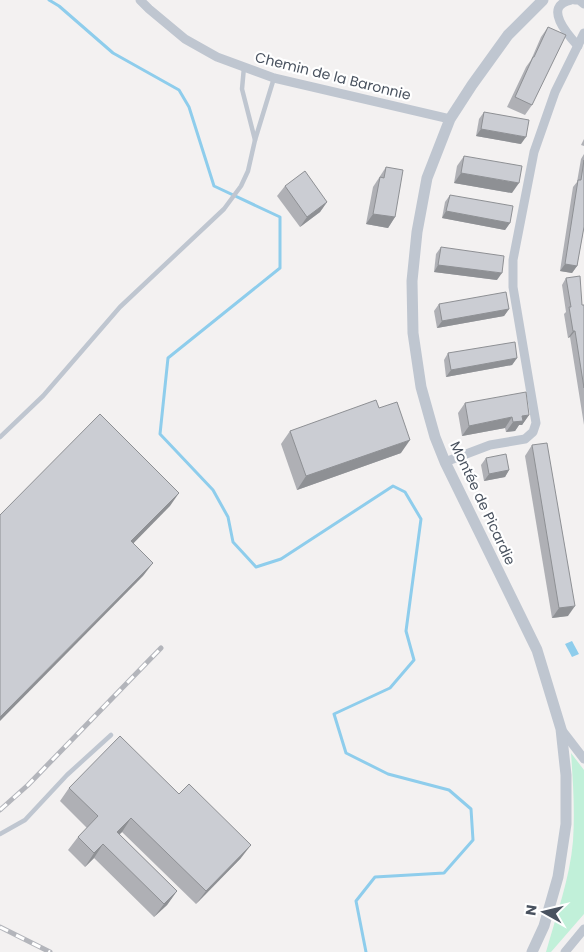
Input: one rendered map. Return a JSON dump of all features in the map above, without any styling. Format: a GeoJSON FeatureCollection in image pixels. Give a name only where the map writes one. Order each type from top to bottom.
{"type":"FeatureCollection","features":[{"type":"Feature","properties":{"kind":"street","name":"Chemin de la Baronnie"},"geometry":{"type":"LineString","coordinates":[[140,0],[185,39],[217,57],[244,68],[274,78],[450,118]]}},
{"type":"Feature","properties":{"kind":"street","name":"Montée de Picardie"},"geometry":{"type":"LineString","coordinates":[[532,952],[544,926],[558,877],[566,824],[566,775],[561,729],[537,650],[444,462],[421,387],[413,333],[412,281],[417,232],[427,178],[450,118],[508,35],[543,0]]}},
{"type":"Feature","properties":{"kind":"street"},"geometry":{"type":"LineString","coordinates":[[578,46],[562,28],[558,13],[560,6],[566,1],[579,0],[584,4]]}},
{"type":"Feature","properties":{"kind":"street"},"geometry":{"type":"LineString","coordinates":[[444,462],[482,447],[525,439],[533,432],[536,423],[513,287],[513,260],[534,152],[555,92],[584,32]]}},
{"type":"Feature","properties":{"kind":"street"},"geometry":{"type":"LineString","coordinates":[[561,729],[584,759]]}},
{"type":"Feature","properties":{"kind":"street"},"geometry":{"type":"LineString","coordinates":[[565,952],[584,929]]}},
{"type":"Feature","properties":{"kind":"lane"},"geometry":{"type":"LineString","coordinates":[[244,68],[242,89],[255,140]]}},
{"type":"Feature","properties":{"kind":"lane"},"geometry":{"type":"LineString","coordinates":[[0,437],[43,396],[120,307],[224,209],[241,186],[248,171],[255,140],[274,78]]}},
{"type":"Feature","properties":{"kind":"lane"},"geometry":{"type":"LineString","coordinates":[[0,834],[24,820],[67,775],[111,735]]}},
{"type":"Feature","properties":{"kind":"green space"},"geometry":{"type":"Polygon","coordinates":[[[571,753],[584,770],[584,914],[551,952],[546,952],[569,869],[573,841],[574,808],[571,753]]]}},
{"type":"Feature","properties":{"kind":"water"},"geometry":{"type":"Polygon","coordinates":[[[572,641],[579,654],[572,657],[565,644],[572,641]]]}},
{"type":"Feature","properties":{"kind":"building"},"geometry":{"type":"Polygon","coordinates":[[[548,27],[566,35],[532,105],[515,97],[548,27]]]}},
{"type":"Feature","properties":{"kind":"building"},"geometry":{"type":"Polygon","coordinates":[[[484,112],[529,120],[526,137],[481,129],[484,112]]]}},
{"type":"Feature","properties":{"kind":"building"},"geometry":{"type":"Polygon","coordinates":[[[464,156],[522,166],[519,183],[461,173],[464,156]]]}},
{"type":"Feature","properties":{"kind":"building"},"geometry":{"type":"Polygon","coordinates":[[[584,160],[584,227],[577,266],[565,264],[578,180],[581,180],[584,160]]]}},
{"type":"Feature","properties":{"kind":"building"},"geometry":{"type":"Polygon","coordinates":[[[386,167],[403,170],[395,217],[373,214],[380,177],[384,178],[386,167]]]}},
{"type":"Feature","properties":{"kind":"building"},"geometry":{"type":"Polygon","coordinates":[[[305,171],[327,202],[307,217],[285,186],[305,171]]]}},
{"type":"Feature","properties":{"kind":"building"},"geometry":{"type":"Polygon","coordinates":[[[450,195],[513,206],[510,223],[446,211],[450,195]]]}},
{"type":"Feature","properties":{"kind":"building"},"geometry":{"type":"Polygon","coordinates":[[[441,247],[504,256],[502,273],[438,265],[441,247]]]}},
{"type":"Feature","properties":{"kind":"building"},"geometry":{"type":"Polygon","coordinates":[[[580,276],[582,305],[584,305],[584,388],[575,331],[573,331],[569,307],[571,307],[566,278],[580,276]]]}},
{"type":"Feature","properties":{"kind":"building"},"geometry":{"type":"Polygon","coordinates":[[[506,292],[509,309],[442,321],[439,304],[506,292]]]}},
{"type":"Feature","properties":{"kind":"building"},"geometry":{"type":"Polygon","coordinates":[[[515,342],[517,358],[451,370],[448,353],[515,342]]]}},
{"type":"Feature","properties":{"kind":"building"},"geometry":{"type":"Polygon","coordinates":[[[526,392],[529,415],[522,416],[523,421],[513,422],[512,417],[469,426],[465,403],[526,392]]]}},
{"type":"Feature","properties":{"kind":"building"},"geometry":{"type":"Polygon","coordinates":[[[376,400],[379,408],[397,402],[410,440],[306,476],[290,431],[376,400]]]}},
{"type":"Feature","properties":{"kind":"building"},"geometry":{"type":"Polygon","coordinates":[[[100,414],[179,493],[131,541],[153,563],[0,717],[0,515],[100,414]]]}},
{"type":"Feature","properties":{"kind":"building"},"geometry":{"type":"Polygon","coordinates":[[[547,443],[575,606],[559,608],[532,445],[547,443]]]}},
{"type":"Feature","properties":{"kind":"building"},"geometry":{"type":"Polygon","coordinates":[[[506,454],[509,470],[489,474],[486,458],[506,454]]]}},
{"type":"Feature","properties":{"kind":"building"},"geometry":{"type":"Polygon","coordinates":[[[120,736],[179,794],[189,784],[251,845],[206,891],[131,818],[117,832],[177,891],[164,904],[103,844],[94,853],[78,837],[98,816],[69,788],[120,736]]]}},
{"type":"Feature","properties":{"kind":"waterway"},"geometry":{"type":"LineString","coordinates":[[49,0],[59,6],[113,53],[179,90],[189,107],[214,186],[280,217],[280,268],[168,358],[160,434],[213,490],[228,517],[233,542],[256,567],[281,559],[393,486],[405,492],[421,519],[406,631],[414,660],[390,688],[334,714],[346,753],[388,774],[449,790],[471,809],[473,840],[444,873],[375,877],[356,901],[366,952]]}},
{"type":"Feature","properties":{"kind":"railway"},"geometry":{"type":"LineString","coordinates":[[0,810],[28,785],[161,648]]}},
{"type":"Feature","properties":{"kind":"railway"},"geometry":{"type":"LineString","coordinates":[[0,927],[50,952]]}}]}
